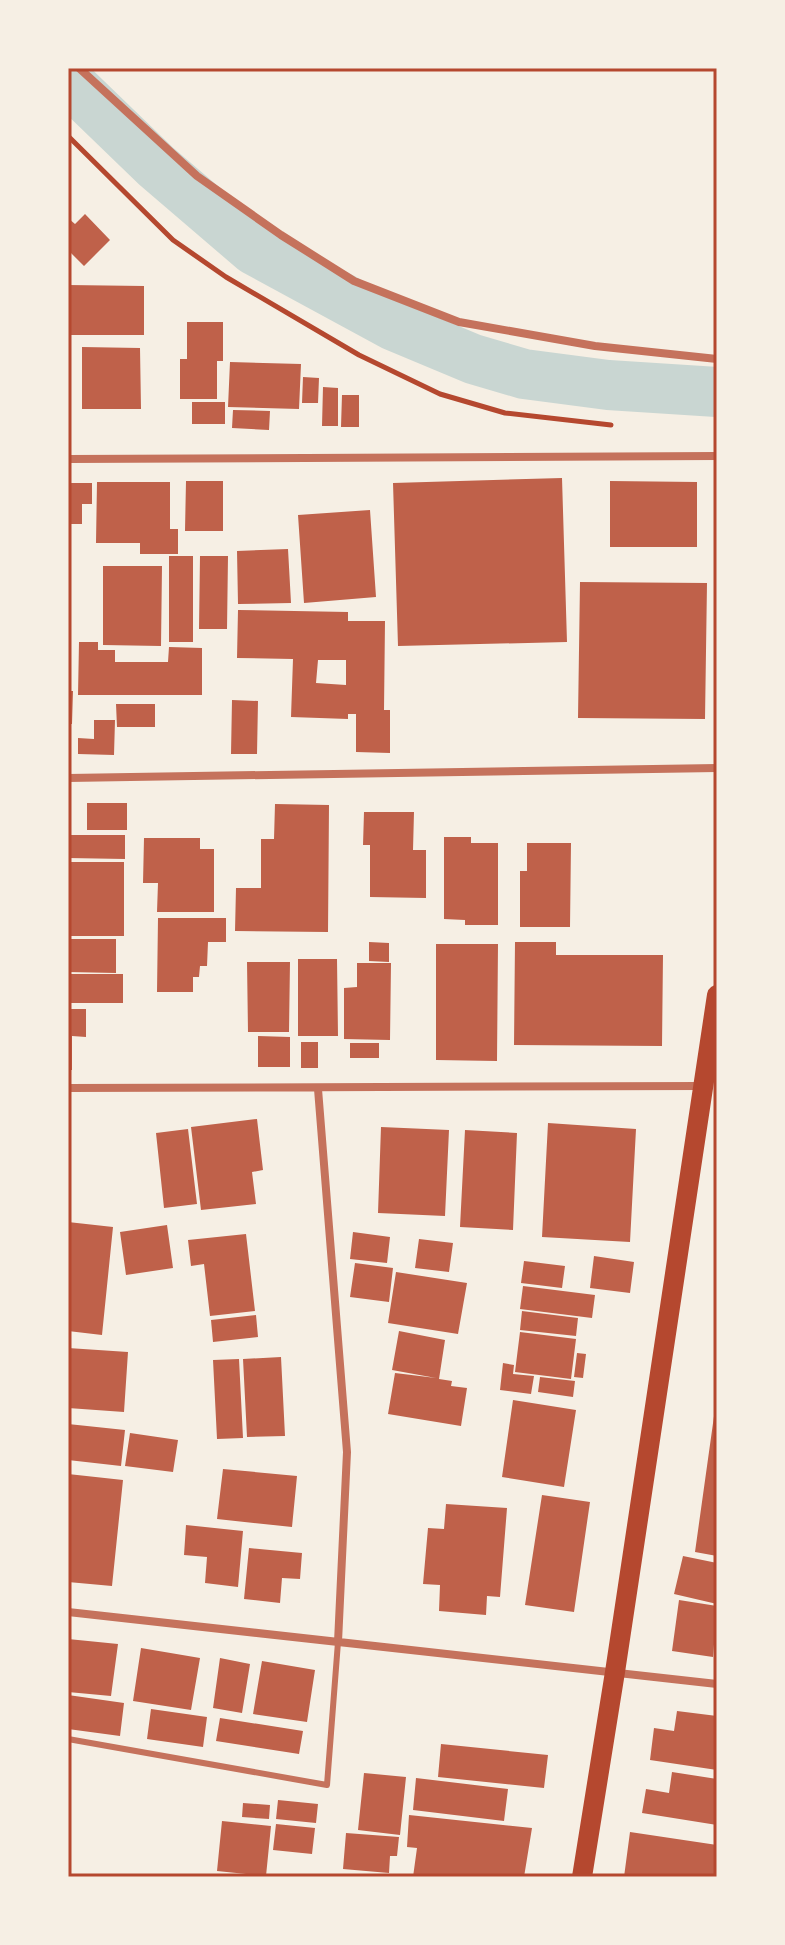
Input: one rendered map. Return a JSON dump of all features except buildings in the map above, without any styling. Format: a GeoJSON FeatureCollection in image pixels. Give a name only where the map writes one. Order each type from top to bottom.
{"type":"FeatureCollection","features":[{"type":"Feature","properties":{"kind":"main road"},"geometry":{"type":"LineString","coordinates":[[582,1877],[717,995]]}},
{"type":"Feature","properties":{"kind":"street"},"geometry":{"type":"LineString","coordinates":[[79,68],[197,176],[354,281],[459,322],[595,346],[717,359]]}},
{"type":"Feature","properties":{"kind":"street"},"geometry":{"type":"LineString","coordinates":[[68,459],[717,456]]}},
{"type":"Feature","properties":{"kind":"street"},"geometry":{"type":"LineString","coordinates":[[68,778],[717,768]]}},
{"type":"Feature","properties":{"kind":"street"},"geometry":{"type":"LineString","coordinates":[[68,1088],[702,1086]]}},
{"type":"Feature","properties":{"kind":"street"},"geometry":{"type":"LineString","coordinates":[[318,1089],[347,1452],[338,1642]]}},
{"type":"Feature","properties":{"kind":"street"},"geometry":{"type":"LineString","coordinates":[[68,1612],[717,1684]]}},
{"type":"Feature","properties":{"kind":"lane"},"geometry":{"type":"LineString","coordinates":[[68,1739],[327,1785],[338,1642]]}},
{"type":"Feature","properties":{"kind":"path"},"geometry":{"type":"LineString","coordinates":[[68,136],[173,240],[226,277],[359,355],[440,394],[505,413],[625,426]]}},
{"type":"Feature","properties":{"kind":"waterway"},"geometry":{"type":"LineString","coordinates":[[68,81],[156,166],[254,250],[394,326],[473,359],[524,374],[608,385],[717,392]]}}]}
